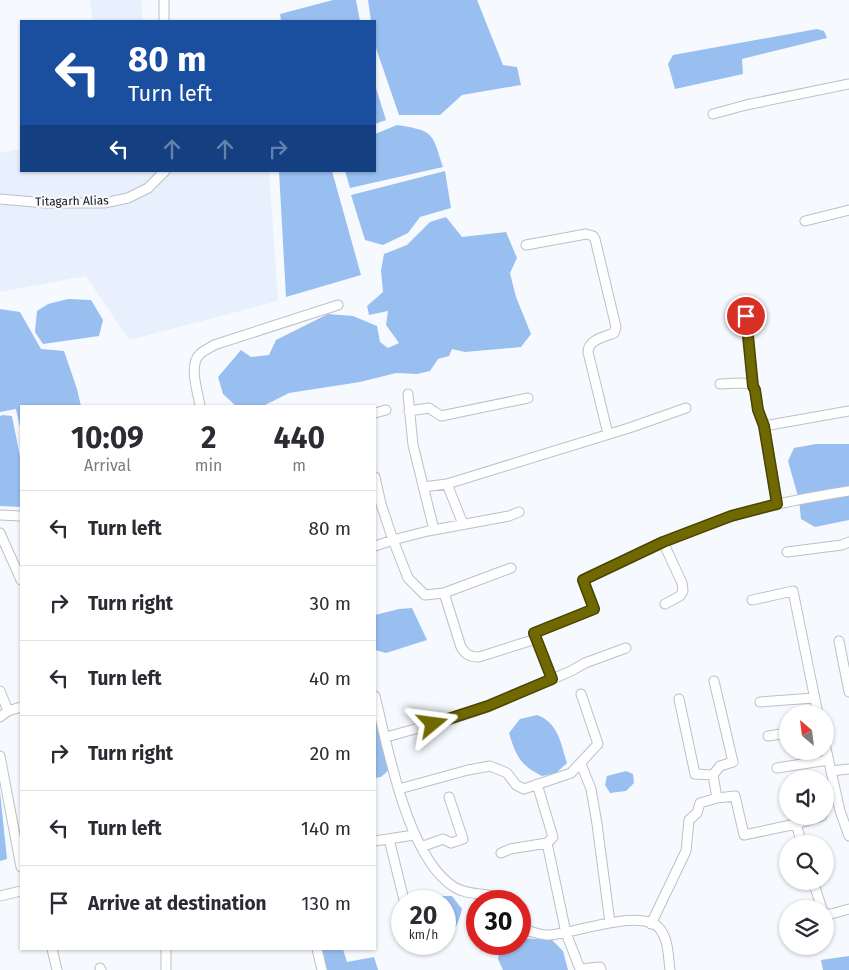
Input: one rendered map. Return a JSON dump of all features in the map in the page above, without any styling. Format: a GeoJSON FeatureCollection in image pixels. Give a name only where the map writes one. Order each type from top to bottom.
{"type":"FeatureCollection","features":[{"type":"Feature","properties":{"kind":"street"},"geometry":{"type":"LineString","coordinates":[[164,0],[164,20]]}},
{"type":"Feature","properties":{"kind":"street"},"geometry":{"type":"LineString","coordinates":[[713,114],[746,105],[849,84]]}},
{"type":"Feature","properties":{"kind":"street","name":"Titagarh Alias"},"geometry":{"type":"LineString","coordinates":[[0,199],[45,204],[120,200],[148,188],[164,172]]}},
{"type":"Feature","properties":{"kind":"street"},"geometry":{"type":"LineString","coordinates":[[805,220],[849,210]]}},
{"type":"Feature","properties":{"kind":"street"},"geometry":{"type":"LineString","coordinates":[[526,245],[586,234],[593,236],[595,239],[616,327],[614,333],[591,342],[588,348],[608,434]]}},
{"type":"Feature","properties":{"kind":"street"},"geometry":{"type":"LineString","coordinates":[[200,405],[194,372],[195,363],[199,355],[214,345],[338,305]]}},
{"type":"Feature","properties":{"kind":"street"},"geometry":{"type":"LineString","coordinates":[[746,316],[753,386],[764,426],[777,504]]}},
{"type":"Feature","properties":{"kind":"street"},"geometry":{"type":"LineString","coordinates":[[720,384],[749,383],[753,386]]}},
{"type":"Feature","properties":{"kind":"street"},"geometry":{"type":"LineString","coordinates":[[408,394],[413,445],[434,530]]}},
{"type":"Feature","properties":{"kind":"street"},"geometry":{"type":"LineString","coordinates":[[410,411],[429,408],[442,416],[528,398]]}},
{"type":"Feature","properties":{"kind":"street"},"geometry":{"type":"LineString","coordinates":[[423,487],[447,484],[686,408]]}},
{"type":"Feature","properties":{"kind":"street"},"geometry":{"type":"LineString","coordinates":[[376,413],[386,410]]}},
{"type":"Feature","properties":{"kind":"street"},"geometry":{"type":"LineString","coordinates":[[764,426],[849,411]]}},
{"type":"Feature","properties":{"kind":"street"},"geometry":{"type":"LineString","coordinates":[[447,484],[463,524]]}},
{"type":"Feature","properties":{"kind":"street"},"geometry":{"type":"LineString","coordinates":[[376,487],[378,507],[408,578],[425,595],[444,593],[511,568]]}},
{"type":"Feature","properties":{"kind":"street"},"geometry":{"type":"LineString","coordinates":[[552,679],[534,633],[594,609],[583,580],[663,542],[731,516],[777,504],[849,491]]}},
{"type":"Feature","properties":{"kind":"street"},"geometry":{"type":"LineString","coordinates":[[376,546],[434,530],[509,516],[519,512]]}},
{"type":"Feature","properties":{"kind":"street"},"geometry":{"type":"LineString","coordinates":[[0,515],[20,516]]}},
{"type":"Feature","properties":{"kind":"street"},"geometry":{"type":"LineString","coordinates":[[0,533],[20,578]]}},
{"type":"Feature","properties":{"kind":"street"},"geometry":{"type":"LineString","coordinates":[[663,542],[682,583],[683,591],[680,596],[665,604]]}},
{"type":"Feature","properties":{"kind":"street"},"geometry":{"type":"LineString","coordinates":[[787,552],[842,545],[849,542]]}},
{"type":"Feature","properties":{"kind":"street"},"geometry":{"type":"LineString","coordinates":[[752,600],[793,591],[816,705]]}},
{"type":"Feature","properties":{"kind":"street"},"geometry":{"type":"LineString","coordinates":[[444,593],[461,647],[466,654],[472,657],[480,657],[536,638]]}},
{"type":"Feature","properties":{"kind":"street"},"geometry":{"type":"LineString","coordinates":[[839,641],[849,692]]}},
{"type":"Feature","properties":{"kind":"street"},"geometry":{"type":"LineString","coordinates":[[386,737],[480,709],[585,663],[626,648]]}},
{"type":"Feature","properties":{"kind":"street"},"geometry":{"type":"LineString","coordinates":[[714,681],[733,762],[720,766],[714,775],[717,798]]}},
{"type":"Feature","properties":{"kind":"street"},"geometry":{"type":"LineString","coordinates":[[0,691],[8,712]]}},
{"type":"Feature","properties":{"kind":"street"},"geometry":{"type":"LineString","coordinates":[[399,790],[468,770],[490,766],[507,773],[516,785],[524,789],[571,773],[598,744],[581,694]]}},
{"type":"Feature","properties":{"kind":"street"},"geometry":{"type":"LineString","coordinates":[[760,702],[814,698]]}},
{"type":"Feature","properties":{"kind":"street"},"geometry":{"type":"LineString","coordinates":[[679,699],[695,774],[714,775]]}},
{"type":"Feature","properties":{"kind":"street"},"geometry":{"type":"LineString","coordinates":[[376,700],[399,790],[414,835],[431,866],[455,888],[466,891]]}},
{"type":"Feature","properties":{"kind":"street"},"geometry":{"type":"LineString","coordinates":[[0,717],[20,707]]}},
{"type":"Feature","properties":{"kind":"street"},"geometry":{"type":"LineString","coordinates":[[768,736],[779,734]]}},
{"type":"Feature","properties":{"kind":"street"},"geometry":{"type":"LineString","coordinates":[[0,756],[20,862]]}},
{"type":"Feature","properties":{"kind":"street"},"geometry":{"type":"LineString","coordinates":[[776,768],[828,760],[831,770]]}},
{"type":"Feature","properties":{"kind":"street"},"geometry":{"type":"LineString","coordinates":[[581,764],[591,790],[610,923]]}},
{"type":"Feature","properties":{"kind":"street"},"geometry":{"type":"LineString","coordinates":[[834,770],[849,768]]}},
{"type":"Feature","properties":{"kind":"street"},"geometry":{"type":"LineString","coordinates":[[501,853],[510,849],[547,843],[553,837],[537,784]]}},
{"type":"Feature","properties":{"kind":"street"},"geometry":{"type":"LineString","coordinates":[[834,784],[840,811],[848,831]]}},
{"type":"Feature","properties":{"kind":"street"},"geometry":{"type":"LineString","coordinates":[[651,924],[686,850],[689,820],[697,813],[700,803],[717,798],[735,796],[744,835],[791,825]]}},
{"type":"Feature","properties":{"kind":"street"},"geometry":{"type":"LineString","coordinates":[[421,847],[443,839],[452,843],[463,839],[448,797]]}},
{"type":"Feature","properties":{"kind":"street"},"geometry":{"type":"LineString","coordinates":[[834,813],[840,811]]}},
{"type":"Feature","properties":{"kind":"street"},"geometry":{"type":"LineString","coordinates":[[376,841],[414,835]]}},
{"type":"Feature","properties":{"kind":"street"},"geometry":{"type":"LineString","coordinates":[[389,839],[402,890]]}},
{"type":"Feature","properties":{"kind":"street"},"geometry":{"type":"LineString","coordinates":[[547,843],[566,933],[580,969],[600,967],[601,970]]}},
{"type":"Feature","properties":{"kind":"street"},"geometry":{"type":"LineString","coordinates":[[0,896],[20,891]]}},
{"type":"Feature","properties":{"kind":"street"},"geometry":{"type":"LineString","coordinates":[[834,913],[849,909]]}},
{"type":"Feature","properties":{"kind":"street"},"geometry":{"type":"LineString","coordinates":[[531,932],[546,935],[566,933],[580,928],[639,919],[659,927],[666,941],[670,970]]}},
{"type":"Feature","properties":{"kind":"street"},"geometry":{"type":"LineString","coordinates":[[52,950],[57,970]]}},
{"type":"Feature","properties":{"kind":"street"},"geometry":{"type":"LineString","coordinates":[[166,950],[166,970]]}},
{"type":"Feature","properties":{"kind":"street"},"geometry":{"type":"LineString","coordinates":[[318,950],[322,970]]}},
{"type":"Feature","properties":{"kind":"shaded area"},"geometry":{"type":"Polygon","coordinates":[[[90,0],[141,0],[143,20],[93,20],[90,0]]]}},
{"type":"Feature","properties":{"kind":"shaded area"},"geometry":{"type":"Polygon","coordinates":[[[20,149],[20,172],[269,172],[278,301],[129,340],[86,276],[0,292],[0,153],[20,149]]]}},
{"type":"Feature","properties":{"kind":"water"},"geometry":{"type":"Polygon","coordinates":[[[333,0],[356,0],[360,20],[281,20],[280,14],[333,0]]]}},
{"type":"Feature","properties":{"kind":"water"},"geometry":{"type":"Polygon","coordinates":[[[368,0],[477,0],[503,65],[517,67],[521,85],[462,95],[440,115],[399,115],[376,48],[376,20],[371,20],[368,0]]]}},
{"type":"Feature","properties":{"kind":"water"},"geometry":{"type":"Polygon","coordinates":[[[817,29],[824,31],[827,38],[742,59],[743,74],[675,89],[668,64],[673,55],[817,29]]]}},
{"type":"Feature","properties":{"kind":"water"},"geometry":{"type":"Polygon","coordinates":[[[376,88],[386,120],[376,124],[376,88]]]}},
{"type":"Feature","properties":{"kind":"water"},"geometry":{"type":"Polygon","coordinates":[[[397,125],[425,132],[433,140],[443,167],[350,188],[345,172],[376,172],[376,134],[397,125]]]}},
{"type":"Feature","properties":{"kind":"water"},"geometry":{"type":"Polygon","coordinates":[[[445,171],[451,208],[420,217],[408,233],[383,245],[365,240],[351,195],[445,171]]]}},
{"type":"Feature","properties":{"kind":"water"},"geometry":{"type":"Polygon","coordinates":[[[279,172],[332,172],[361,275],[286,297],[279,172]]]}},
{"type":"Feature","properties":{"kind":"water"},"geometry":{"type":"Polygon","coordinates":[[[446,217],[462,237],[506,232],[517,258],[510,273],[516,297],[531,334],[521,347],[465,352],[452,349],[449,356],[438,359],[430,371],[417,374],[396,373],[360,382],[289,393],[265,405],[235,405],[223,394],[218,377],[241,350],[251,357],[269,355],[276,340],[328,314],[353,316],[377,326],[380,342],[388,348],[399,343],[386,325],[388,311],[369,315],[367,306],[383,292],[381,270],[384,254],[407,245],[430,222],[446,217]]]}},
{"type":"Feature","properties":{"kind":"water"},"geometry":{"type":"Polygon","coordinates":[[[68,299],[91,300],[103,320],[99,336],[43,344],[35,332],[37,311],[48,304],[68,299]]]}},
{"type":"Feature","properties":{"kind":"water"},"geometry":{"type":"Polygon","coordinates":[[[0,309],[20,312],[41,349],[64,351],[81,405],[20,405],[20,427],[16,409],[0,412],[0,309]]]}},
{"type":"Feature","properties":{"kind":"water"},"geometry":{"type":"Polygon","coordinates":[[[0,416],[12,416],[20,457],[20,507],[0,506],[0,416]]]}},
{"type":"Feature","properties":{"kind":"water"},"geometry":{"type":"Polygon","coordinates":[[[816,444],[849,444],[849,520],[815,527],[801,519],[799,500],[788,461],[794,448],[816,444]]]}},
{"type":"Feature","properties":{"kind":"water"},"geometry":{"type":"Polygon","coordinates":[[[412,608],[427,640],[386,653],[376,650],[376,615],[412,608]]]}},
{"type":"Feature","properties":{"kind":"water"},"geometry":{"type":"Polygon","coordinates":[[[537,715],[550,723],[558,734],[567,763],[556,773],[542,776],[529,768],[520,759],[509,733],[520,719],[537,715]]]}},
{"type":"Feature","properties":{"kind":"water"},"geometry":{"type":"Polygon","coordinates":[[[376,717],[390,769],[381,777],[376,778],[376,717]]]}},
{"type":"Feature","properties":{"kind":"water"},"geometry":{"type":"Polygon","coordinates":[[[626,771],[633,774],[634,783],[626,791],[610,793],[605,785],[607,776],[626,771]]]}},
{"type":"Feature","properties":{"kind":"water"},"geometry":{"type":"Polygon","coordinates":[[[0,792],[7,859],[0,861],[0,792]]]}},
{"type":"Feature","properties":{"kind":"water"},"geometry":{"type":"Polygon","coordinates":[[[456,901],[462,909],[456,925],[456,901]]]}},
{"type":"Feature","properties":{"kind":"water"},"geometry":{"type":"Polygon","coordinates":[[[531,939],[552,940],[563,951],[568,970],[503,970],[498,959],[499,955],[531,955],[531,939]]]}},
{"type":"Feature","properties":{"kind":"water"},"geometry":{"type":"Polygon","coordinates":[[[321,950],[343,950],[347,962],[374,957],[378,970],[326,970],[321,950]]]}},
{"type":"Feature","properties":{"kind":"water"},"geometry":{"type":"Polygon","coordinates":[[[849,956],[849,970],[823,970],[821,960],[849,956]]]}},
{"type":"Feature","properties":{"kind":"route"},"geometry":{"type":"LineString","coordinates":[[433,724],[488,706],[552,679],[534,633],[594,609],[583,580],[663,542],[731,516],[777,504],[764,426],[758,410],[753,386],[746,316]]}}]}
